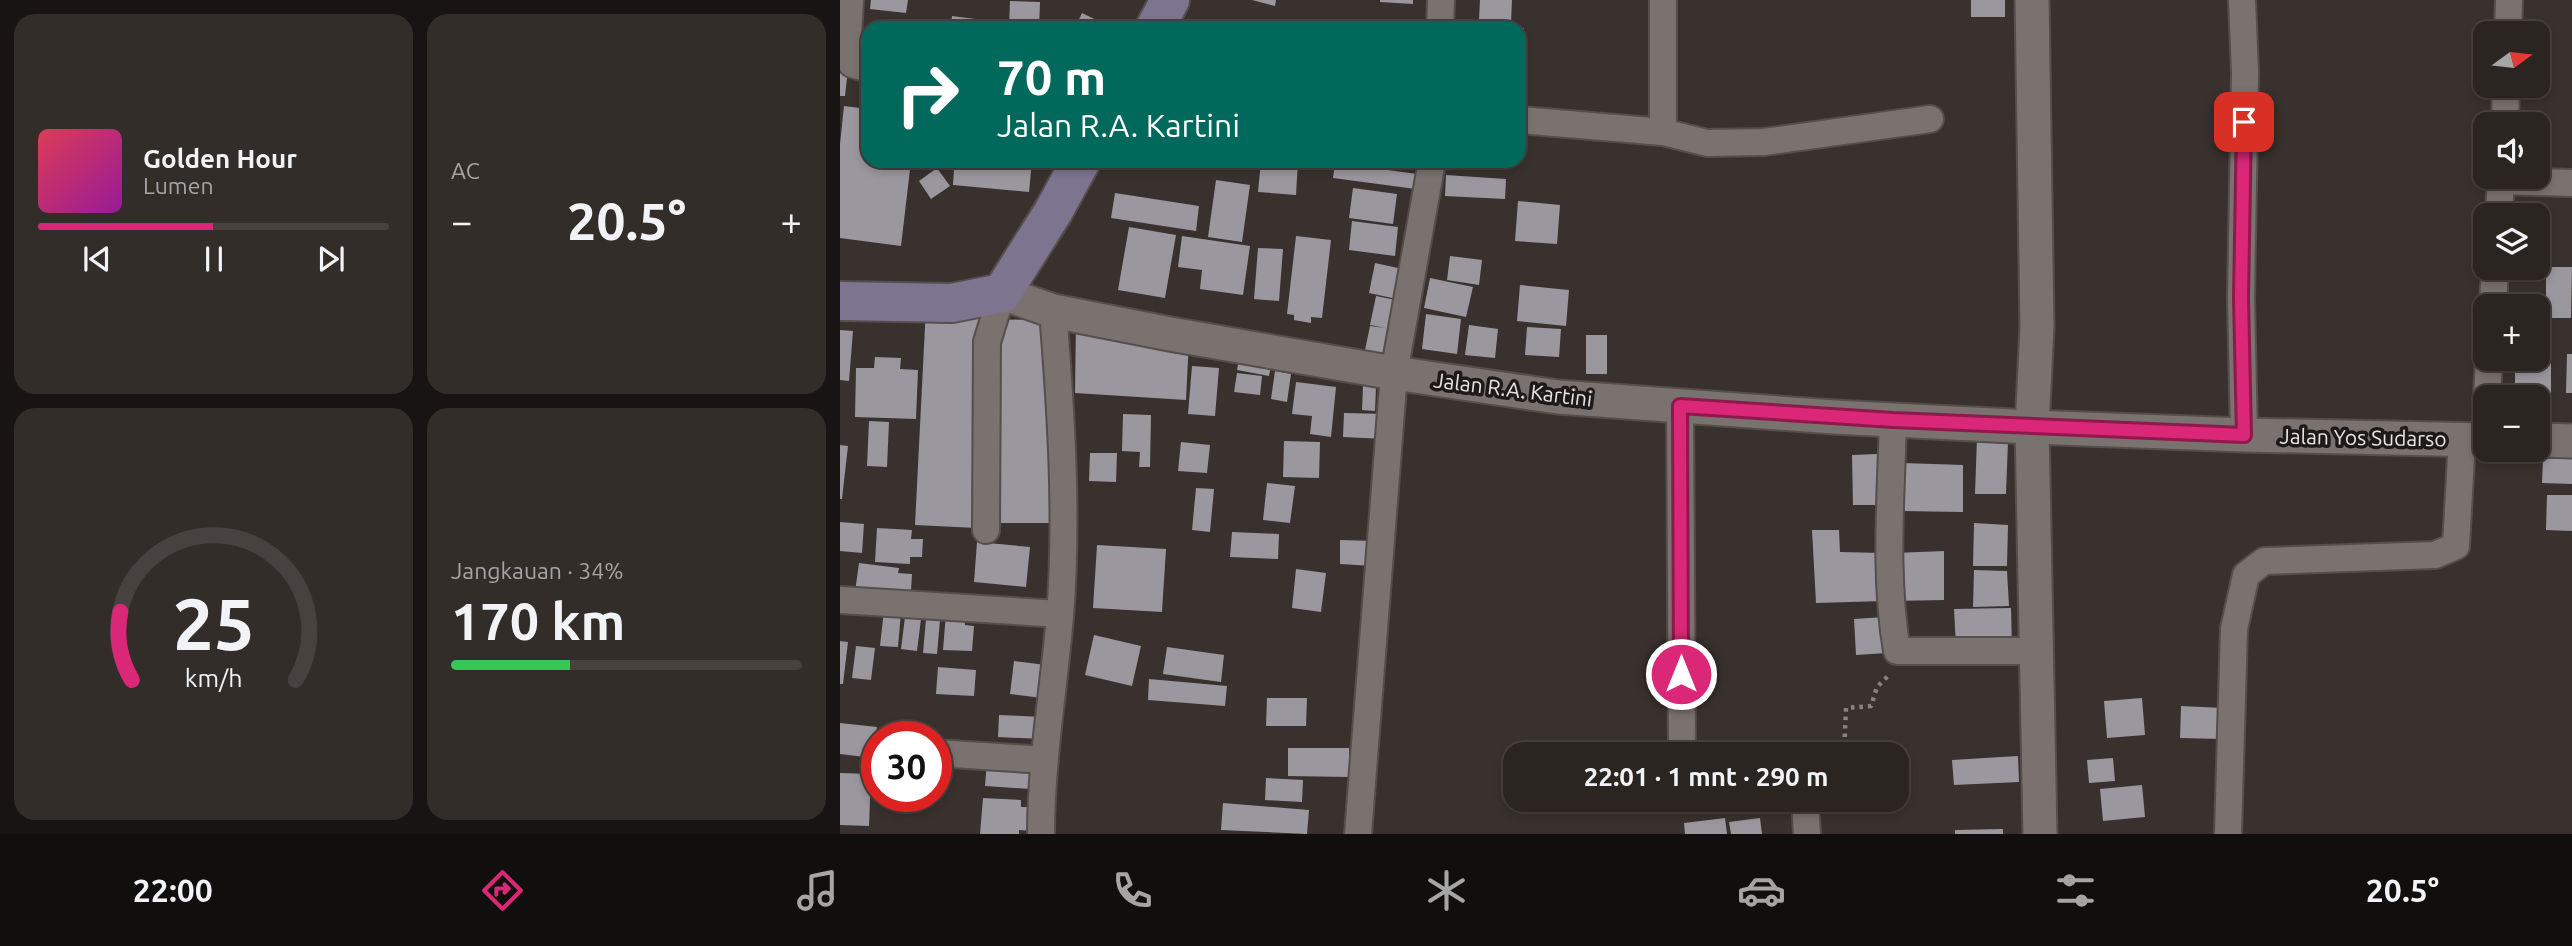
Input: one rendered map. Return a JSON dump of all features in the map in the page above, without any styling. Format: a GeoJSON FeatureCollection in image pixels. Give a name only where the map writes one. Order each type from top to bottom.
{"type":"FeatureCollection","features":[{"type":"Feature","properties":{"kind":"main road"},"geometry":{"type":"LineString","coordinates":[[1159,21],[1170,0]]}},
{"type":"Feature","properties":{"kind":"main road"},"geometry":{"type":"LineString","coordinates":[[840,301],[952,303],[1002,293],[1077,168]]}},
{"type":"Feature","properties":{"kind":"street"},"geometry":{"type":"LineString","coordinates":[[849,0],[849,58],[861,67]]}},
{"type":"Feature","properties":{"kind":"street"},"geometry":{"type":"LineString","coordinates":[[1440,21],[1441,0]]}},
{"type":"Feature","properties":{"kind":"street"},"geometry":{"type":"LineString","coordinates":[[1662,132],[1663,0]]}},
{"type":"Feature","properties":{"kind":"street"},"geometry":{"type":"LineString","coordinates":[[2032,0],[2037,327],[2032,427],[2040,834]]}},
{"type":"Feature","properties":{"kind":"street"},"geometry":{"type":"LineString","coordinates":[[2242,0],[2245,72],[2241,298],[2244,435]]}},
{"type":"Feature","properties":{"kind":"street"},"geometry":{"type":"LineString","coordinates":[[2508,21],[2509,0]]}},
{"type":"Feature","properties":{"kind":"street"},"geometry":{"type":"LineString","coordinates":[[1526,121],[1662,132],[1707,142],[1764,142],[1930,120]]}},
{"type":"Feature","properties":{"kind":"street"},"geometry":{"type":"LineString","coordinates":[[1358,834],[1394,373],[1431,168]]}},
{"type":"Feature","properties":{"kind":"street"},"geometry":{"type":"LineString","coordinates":[[2550,182],[2572,183]]}},
{"type":"Feature","properties":{"kind":"street"},"geometry":{"type":"LineString","coordinates":[[986,530],[987,342],[1002,293]]}},
{"type":"Feature","properties":{"kind":"street","name":"Jalan R.A. Kartini"},"geometry":{"type":"LineString","coordinates":[[1002,293],[1053,311],[1394,373],[1558,397],[2032,427]]}},
{"type":"Feature","properties":{"kind":"street"},"geometry":{"type":"LineString","coordinates":[[1041,834],[1045,760],[1060,614],[1063,531],[1053,311]]}},
{"type":"Feature","properties":{"kind":"street"},"geometry":{"type":"LineString","coordinates":[[1680,406],[1682,742]]}},
{"type":"Feature","properties":{"kind":"street"},"geometry":{"type":"LineString","coordinates":[[1893,420],[1889,555],[1897,651],[2036,651]]}},
{"type":"Feature","properties":{"kind":"street","name":"Jalan Yos Sudarso"},"geometry":{"type":"LineString","coordinates":[[2032,427],[2244,435],[2473,437]]}},
{"type":"Feature","properties":{"kind":"street"},"geometry":{"type":"LineString","coordinates":[[2550,440],[2572,441]]}},
{"type":"Feature","properties":{"kind":"street"},"geometry":{"type":"LineString","coordinates":[[2228,834],[2234,629],[2246,575],[2264,561],[2435,555],[2456,546],[2474,462]]}},
{"type":"Feature","properties":{"kind":"street"},"geometry":{"type":"LineString","coordinates":[[840,600],[1060,614]]}},
{"type":"Feature","properties":{"kind":"street"},"geometry":{"type":"LineString","coordinates":[[952,754],[1045,760]]}},
{"type":"Feature","properties":{"kind":"street"},"geometry":{"type":"LineString","coordinates":[[1806,812],[1807,834]]}},
{"type":"Feature","properties":{"kind":"path"},"geometry":{"type":"LineString","coordinates":[[1845,742],[1846,708],[1871,706],[1877,687],[1889,676],[1897,651]]}},
{"type":"Feature","properties":{"kind":"building"},"geometry":{"type":"Polygon","coordinates":[[[871,0],[908,0],[906,13],[870,9],[871,0]]]}},
{"type":"Feature","properties":{"kind":"building"},"geometry":{"type":"Polygon","coordinates":[[[1252,0],[1276,0],[1275,6],[1252,0]]]}},
{"type":"Feature","properties":{"kind":"building"},"geometry":{"type":"Polygon","coordinates":[[[1413,0],[1413,4],[1380,2],[1413,0]]]}},
{"type":"Feature","properties":{"kind":"building"},"geometry":{"type":"Polygon","coordinates":[[[1480,0],[1512,0],[1511,21],[1479,20],[1480,0]]]}},
{"type":"Feature","properties":{"kind":"building"},"geometry":{"type":"Polygon","coordinates":[[[1971,0],[2005,0],[2005,17],[1971,17],[1971,0]]]}},
{"type":"Feature","properties":{"kind":"building"},"geometry":{"type":"Polygon","coordinates":[[[1010,1],[1040,2],[1039,21],[1009,21],[1010,1]]]}},
{"type":"Feature","properties":{"kind":"building"},"geometry":{"type":"Polygon","coordinates":[[[1082,13],[1099,21],[1078,21],[1082,13]]]}},
{"type":"Feature","properties":{"kind":"building"},"geometry":{"type":"Polygon","coordinates":[[[952,16],[983,20],[983,21],[952,21],[952,16]]]}},
{"type":"Feature","properties":{"kind":"building"},"geometry":{"type":"Polygon","coordinates":[[[840,60],[849,61],[845,96],[840,96],[840,60]]]}},
{"type":"Feature","properties":{"kind":"building"},"geometry":{"type":"Polygon","coordinates":[[[844,106],[861,108],[861,168],[910,168],[901,246],[840,238],[840,144],[844,106]]]}},
{"type":"Feature","properties":{"kind":"building"},"geometry":{"type":"Polygon","coordinates":[[[937,168],[950,186],[931,199],[919,181],[937,168]]]}},
{"type":"Feature","properties":{"kind":"building"},"geometry":{"type":"Polygon","coordinates":[[[939,168],[1031,168],[1029,192],[953,185],[954,169],[939,168]]]}},
{"type":"Feature","properties":{"kind":"building"},"geometry":{"type":"Polygon","coordinates":[[[1036,168],[1070,168],[1070,171],[1036,168]]]}},
{"type":"Feature","properties":{"kind":"building"},"geometry":{"type":"Polygon","coordinates":[[[1260,168],[1298,168],[1296,195],[1258,192],[1260,168]]]}},
{"type":"Feature","properties":{"kind":"building"},"geometry":{"type":"Polygon","coordinates":[[[1334,168],[1372,168],[1425,175],[1423,190],[1333,178],[1334,168]]]}},
{"type":"Feature","properties":{"kind":"building"},"geometry":{"type":"Polygon","coordinates":[[[1446,175],[1506,179],[1505,199],[1445,196],[1446,175]]]}},
{"type":"Feature","properties":{"kind":"building"},"geometry":{"type":"Polygon","coordinates":[[[1216,180],[1250,185],[1242,242],[1208,237],[1216,180]]]}},
{"type":"Feature","properties":{"kind":"building"},"geometry":{"type":"Polygon","coordinates":[[[1353,188],[1397,194],[1393,224],[1349,218],[1353,188]]]}},
{"type":"Feature","properties":{"kind":"building"},"geometry":{"type":"Polygon","coordinates":[[[1115,193],[1199,206],[1196,231],[1111,218],[1115,193]]]}},
{"type":"Feature","properties":{"kind":"building"},"geometry":{"type":"Polygon","coordinates":[[[1518,201],[1560,205],[1557,244],[1515,241],[1518,201]]]}},
{"type":"Feature","properties":{"kind":"building"},"geometry":{"type":"Polygon","coordinates":[[[1352,221],[1398,227],[1395,256],[1349,250],[1352,221]]]}},
{"type":"Feature","properties":{"kind":"building"},"geometry":{"type":"Polygon","coordinates":[[[1129,227],[1176,235],[1165,298],[1118,290],[1129,227]]]}},
{"type":"Feature","properties":{"kind":"building"},"geometry":{"type":"Polygon","coordinates":[[[1182,236],[1250,246],[1243,295],[1200,289],[1202,270],[1178,267],[1182,236]]]}},
{"type":"Feature","properties":{"kind":"building"},"geometry":{"type":"Polygon","coordinates":[[[1296,236],[1331,240],[1322,318],[1311,317],[1311,323],[1294,320],[1294,315],[1287,314],[1296,236]]]}},
{"type":"Feature","properties":{"kind":"building"},"geometry":{"type":"Polygon","coordinates":[[[1258,248],[1283,249],[1279,301],[1254,299],[1258,248]]]}},
{"type":"Feature","properties":{"kind":"building"},"geometry":{"type":"Polygon","coordinates":[[[1450,256],[1482,260],[1479,285],[1447,280],[1450,256]]]}},
{"type":"Feature","properties":{"kind":"building"},"geometry":{"type":"Polygon","coordinates":[[[1375,263],[1412,271],[1406,301],[1369,293],[1375,263]]]}},
{"type":"Feature","properties":{"kind":"building"},"geometry":{"type":"Polygon","coordinates":[[[2550,267],[2572,267],[2571,318],[2550,318],[2550,294],[2546,294],[2550,267]]]}},
{"type":"Feature","properties":{"kind":"building"},"geometry":{"type":"Polygon","coordinates":[[[1430,278],[1473,287],[1466,317],[1424,308],[1430,278]]]}},
{"type":"Feature","properties":{"kind":"building"},"geometry":{"type":"Polygon","coordinates":[[[1520,285],[1569,290],[1566,326],[1517,321],[1520,285]]]}},
{"type":"Feature","properties":{"kind":"building"},"geometry":{"type":"Polygon","coordinates":[[[1376,296],[1406,302],[1396,357],[1365,350],[1370,326],[1386,328],[1370,325],[1376,296]]]}},
{"type":"Feature","properties":{"kind":"building"},"geometry":{"type":"Polygon","coordinates":[[[926,307],[987,310],[977,528],[915,525],[926,307]]]}},
{"type":"Feature","properties":{"kind":"building"},"geometry":{"type":"Polygon","coordinates":[[[1426,314],[1461,319],[1457,354],[1422,349],[1426,314]]]}},
{"type":"Feature","properties":{"kind":"building"},"geometry":{"type":"Polygon","coordinates":[[[1052,319],[1054,523],[997,523],[995,320],[1052,319]]]}},
{"type":"Feature","properties":{"kind":"building"},"geometry":{"type":"Polygon","coordinates":[[[1076,319],[1189,340],[1186,400],[1075,393],[1076,319]]]}},
{"type":"Feature","properties":{"kind":"building"},"geometry":{"type":"Polygon","coordinates":[[[1469,325],[1498,329],[1495,358],[1465,355],[1469,325]]]}},
{"type":"Feature","properties":{"kind":"building"},"geometry":{"type":"Polygon","coordinates":[[[1527,327],[1561,329],[1559,357],[1525,355],[1527,327]]]}},
{"type":"Feature","properties":{"kind":"building"},"geometry":{"type":"Polygon","coordinates":[[[840,330],[853,331],[849,381],[840,380],[840,330]]]}},
{"type":"Feature","properties":{"kind":"building"},"geometry":{"type":"Polygon","coordinates":[[[1586,335],[1607,335],[1607,374],[1586,374],[1586,335]]]}},
{"type":"Feature","properties":{"kind":"building"},"geometry":{"type":"Polygon","coordinates":[[[2551,338],[2551,412],[2550,385],[2515,385],[2515,371],[2550,371],[2551,338]]]}},
{"type":"Feature","properties":{"kind":"building"},"geometry":{"type":"Polygon","coordinates":[[[1241,349],[1273,355],[1269,376],[1237,370],[1241,349]]]}},
{"type":"Feature","properties":{"kind":"building"},"geometry":{"type":"Polygon","coordinates":[[[2567,354],[2572,354],[2572,393],[2566,393],[2567,354]]]}},
{"type":"Feature","properties":{"kind":"building"},"geometry":{"type":"Polygon","coordinates":[[[875,357],[901,358],[900,369],[918,370],[916,419],[855,417],[856,368],[874,368],[875,357]]]}},
{"type":"Feature","properties":{"kind":"building"},"geometry":{"type":"Polygon","coordinates":[[[1192,366],[1219,368],[1215,416],[1188,414],[1192,366]]]}},
{"type":"Feature","properties":{"kind":"building"},"geometry":{"type":"Polygon","coordinates":[[[1275,371],[1291,374],[1287,402],[1271,399],[1275,371]]]}},
{"type":"Feature","properties":{"kind":"building"},"geometry":{"type":"Polygon","coordinates":[[[1237,373],[1262,376],[1260,395],[1234,392],[1237,373]]]}},
{"type":"Feature","properties":{"kind":"building"},"geometry":{"type":"Polygon","coordinates":[[[1296,382],[1336,387],[1331,437],[1310,434],[1312,416],[1292,414],[1296,382]]]}},
{"type":"Feature","properties":{"kind":"building"},"geometry":{"type":"Polygon","coordinates":[[[1363,386],[1376,386],[1375,411],[1362,410],[1363,386]]]}},
{"type":"Feature","properties":{"kind":"building"},"geometry":{"type":"Polygon","coordinates":[[[1344,413],[1386,414],[1385,439],[1343,437],[1344,413]]]}},
{"type":"Feature","properties":{"kind":"building"},"geometry":{"type":"Polygon","coordinates":[[[1123,414],[1151,415],[1150,467],[1139,467],[1140,452],[1122,451],[1123,414]]]}},
{"type":"Feature","properties":{"kind":"building"},"geometry":{"type":"Polygon","coordinates":[[[869,421],[889,422],[887,467],[867,466],[869,421]]]}},
{"type":"Feature","properties":{"kind":"building"},"geometry":{"type":"Polygon","coordinates":[[[1977,438],[2008,441],[2006,494],[1975,494],[1977,438]]]}},
{"type":"Feature","properties":{"kind":"building"},"geometry":{"type":"Polygon","coordinates":[[[1284,441],[1320,442],[1319,478],[1283,477],[1284,441]]]}},
{"type":"Feature","properties":{"kind":"building"},"geometry":{"type":"Polygon","coordinates":[[[1181,442],[1210,445],[1207,473],[1178,471],[1181,442]]]}},
{"type":"Feature","properties":{"kind":"building"},"geometry":{"type":"Polygon","coordinates":[[[840,445],[848,446],[842,499],[840,499],[840,445]]]}},
{"type":"Feature","properties":{"kind":"building"},"geometry":{"type":"Polygon","coordinates":[[[1090,453],[1117,453],[1116,482],[1089,481],[1090,453]]]}},
{"type":"Feature","properties":{"kind":"building"},"geometry":{"type":"Polygon","coordinates":[[[1877,454],[1877,505],[1853,505],[1852,455],[1877,454]]]}},
{"type":"Feature","properties":{"kind":"building"},"geometry":{"type":"Polygon","coordinates":[[[2550,458],[2572,459],[2572,484],[2542,483],[2543,462],[2550,462],[2550,458]]]}},
{"type":"Feature","properties":{"kind":"building"},"geometry":{"type":"Polygon","coordinates":[[[1903,463],[1963,465],[1963,512],[1900,511],[1903,463]]]}},
{"type":"Feature","properties":{"kind":"building"},"geometry":{"type":"Polygon","coordinates":[[[1267,483],[1295,486],[1290,523],[1263,520],[1267,483]]]}},
{"type":"Feature","properties":{"kind":"building"},"geometry":{"type":"Polygon","coordinates":[[[1196,488],[1214,489],[1210,532],[1192,530],[1196,488]]]}},
{"type":"Feature","properties":{"kind":"building"},"geometry":{"type":"Polygon","coordinates":[[[2547,495],[2572,495],[2572,531],[2546,530],[2547,495]]]}},
{"type":"Feature","properties":{"kind":"building"},"geometry":{"type":"Polygon","coordinates":[[[840,522],[864,524],[862,553],[840,551],[840,522]]]}},
{"type":"Feature","properties":{"kind":"building"},"geometry":{"type":"Polygon","coordinates":[[[1974,523],[2008,525],[2007,566],[1973,566],[1974,523]]]}},
{"type":"Feature","properties":{"kind":"building"},"geometry":{"type":"Polygon","coordinates":[[[877,528],[912,530],[911,539],[923,539],[922,557],[910,557],[910,564],[875,562],[877,528]]]}},
{"type":"Feature","properties":{"kind":"building"},"geometry":{"type":"Polygon","coordinates":[[[1812,530],[1839,530],[1840,552],[1882,553],[1884,601],[1816,603],[1812,530]]]}},
{"type":"Feature","properties":{"kind":"building"},"geometry":{"type":"Polygon","coordinates":[[[1232,532],[1279,534],[1278,559],[1230,557],[1232,532]]]}},
{"type":"Feature","properties":{"kind":"building"},"geometry":{"type":"Polygon","coordinates":[[[1340,540],[1373,541],[1373,566],[1340,564],[1340,540]]]}},
{"type":"Feature","properties":{"kind":"building"},"geometry":{"type":"Polygon","coordinates":[[[977,542],[1030,547],[1026,587],[974,582],[977,542]]]}},
{"type":"Feature","properties":{"kind":"building"},"geometry":{"type":"Polygon","coordinates":[[[1097,545],[1166,549],[1162,612],[1093,608],[1097,545]]]}},
{"type":"Feature","properties":{"kind":"building"},"geometry":{"type":"Polygon","coordinates":[[[1944,551],[1944,600],[1893,601],[1894,553],[1944,551]]]}},
{"type":"Feature","properties":{"kind":"building"},"geometry":{"type":"Polygon","coordinates":[[[859,563],[899,568],[898,573],[912,574],[911,591],[896,589],[895,597],[855,592],[859,563]]]}},
{"type":"Feature","properties":{"kind":"building"},"geometry":{"type":"Polygon","coordinates":[[[1296,569],[1326,573],[1321,612],[1292,608],[1296,569]]]}},
{"type":"Feature","properties":{"kind":"building"},"geometry":{"type":"Polygon","coordinates":[[[1974,570],[2007,571],[2009,606],[1973,607],[1974,570]]]}},
{"type":"Feature","properties":{"kind":"building"},"geometry":{"type":"Polygon","coordinates":[[[927,608],[941,609],[937,654],[923,653],[927,608]]]}},
{"type":"Feature","properties":{"kind":"building"},"geometry":{"type":"Polygon","coordinates":[[[2011,608],[2012,648],[1956,647],[1954,609],[2011,608]]]}},
{"type":"Feature","properties":{"kind":"building"},"geometry":{"type":"Polygon","coordinates":[[[906,609],[922,611],[917,651],[901,649],[906,609]]]}},
{"type":"Feature","properties":{"kind":"building"},"geometry":{"type":"Polygon","coordinates":[[[884,610],[901,612],[898,647],[880,646],[884,610]]]}},
{"type":"Feature","properties":{"kind":"building"},"geometry":{"type":"Polygon","coordinates":[[[946,613],[965,614],[965,625],[974,626],[972,651],[943,650],[946,613]]]}},
{"type":"Feature","properties":{"kind":"building"},"geometry":{"type":"Polygon","coordinates":[[[1884,617],[1887,653],[1856,655],[1854,619],[1884,617]]]}},
{"type":"Feature","properties":{"kind":"building"},"geometry":{"type":"Polygon","coordinates":[[[1094,635],[1141,646],[1132,686],[1085,675],[1094,635]]]}},
{"type":"Feature","properties":{"kind":"building"},"geometry":{"type":"Polygon","coordinates":[[[840,641],[848,642],[843,684],[840,684],[840,641]]]}},
{"type":"Feature","properties":{"kind":"building"},"geometry":{"type":"Polygon","coordinates":[[[856,646],[875,648],[871,680],[852,678],[856,646]]]}},
{"type":"Feature","properties":{"kind":"building"},"geometry":{"type":"Polygon","coordinates":[[[1167,647],[1224,655],[1221,682],[1163,674],[1167,647]]]}},
{"type":"Feature","properties":{"kind":"building"},"geometry":{"type":"Polygon","coordinates":[[[1014,661],[1054,666],[1050,699],[1010,694],[1014,661]]]}},
{"type":"Feature","properties":{"kind":"building"},"geometry":{"type":"Polygon","coordinates":[[[938,667],[976,670],[974,696],[936,694],[938,667]]]}},
{"type":"Feature","properties":{"kind":"building"},"geometry":{"type":"Polygon","coordinates":[[[1149,679],[1227,686],[1225,706],[1148,700],[1149,679]]]}},
{"type":"Feature","properties":{"kind":"building"},"geometry":{"type":"Polygon","coordinates":[[[1267,698],[1307,698],[1306,726],[1266,726],[1267,698]]]}},
{"type":"Feature","properties":{"kind":"building"},"geometry":{"type":"Polygon","coordinates":[[[2142,698],[2145,735],[2107,738],[2104,701],[2142,698]]]}},
{"type":"Feature","properties":{"kind":"building"},"geometry":{"type":"Polygon","coordinates":[[[2181,706],[2223,708],[2222,739],[2180,738],[2181,706]]]}},
{"type":"Feature","properties":{"kind":"building"},"geometry":{"type":"Polygon","coordinates":[[[999,715],[1043,717],[1042,739],[998,737],[999,715]]]}},
{"type":"Feature","properties":{"kind":"building"},"geometry":{"type":"Polygon","coordinates":[[[840,723],[861,725],[861,757],[840,754],[840,723]]]}},
{"type":"Feature","properties":{"kind":"building"},"geometry":{"type":"Polygon","coordinates":[[[1288,748],[1349,748],[1349,777],[1288,776],[1288,748]]]}},
{"type":"Feature","properties":{"kind":"building"},"geometry":{"type":"Polygon","coordinates":[[[2018,756],[2019,782],[1954,785],[1952,760],[2018,756]]]}},
{"type":"Feature","properties":{"kind":"building"},"geometry":{"type":"Polygon","coordinates":[[[2113,758],[2115,781],[2089,783],[2087,760],[2113,758]]]}},
{"type":"Feature","properties":{"kind":"building"},"geometry":{"type":"Polygon","coordinates":[[[987,761],[1033,764],[1031,789],[985,786],[987,761]]]}},
{"type":"Feature","properties":{"kind":"building"},"geometry":{"type":"Polygon","coordinates":[[[840,773],[861,774],[861,812],[870,812],[869,826],[840,825],[840,773]]]}},
{"type":"Feature","properties":{"kind":"building"},"geometry":{"type":"Polygon","coordinates":[[[1266,778],[1303,780],[1302,802],[1265,800],[1266,778]]]}},
{"type":"Feature","properties":{"kind":"building"},"geometry":{"type":"Polygon","coordinates":[[[2142,785],[2145,817],[2103,821],[2100,789],[2142,785]]]}},
{"type":"Feature","properties":{"kind":"building"},"geometry":{"type":"Polygon","coordinates":[[[983,798],[1021,800],[1021,807],[1035,807],[1034,831],[1019,830],[1019,834],[980,834],[983,798]]]}},
{"type":"Feature","properties":{"kind":"building"},"geometry":{"type":"Polygon","coordinates":[[[1223,803],[1309,810],[1307,834],[1221,830],[1223,803]]]}},
{"type":"Feature","properties":{"kind":"building"},"geometry":{"type":"Polygon","coordinates":[[[1725,818],[1727,834],[1685,834],[1684,823],[1725,818]]]}},
{"type":"Feature","properties":{"kind":"building"},"geometry":{"type":"Polygon","coordinates":[[[1760,818],[1762,834],[1731,834],[1729,822],[1760,818]]]}},
{"type":"Feature","properties":{"kind":"building"},"geometry":{"type":"Polygon","coordinates":[[[2003,829],[2003,834],[1955,834],[1955,830],[2003,829]]]}},
{"type":"Feature","properties":{"kind":"route"},"geometry":{"type":"LineString","coordinates":[[1681,674],[1680,406],[1834,417],[2244,435],[2241,298],[2244,122]]}}]}
